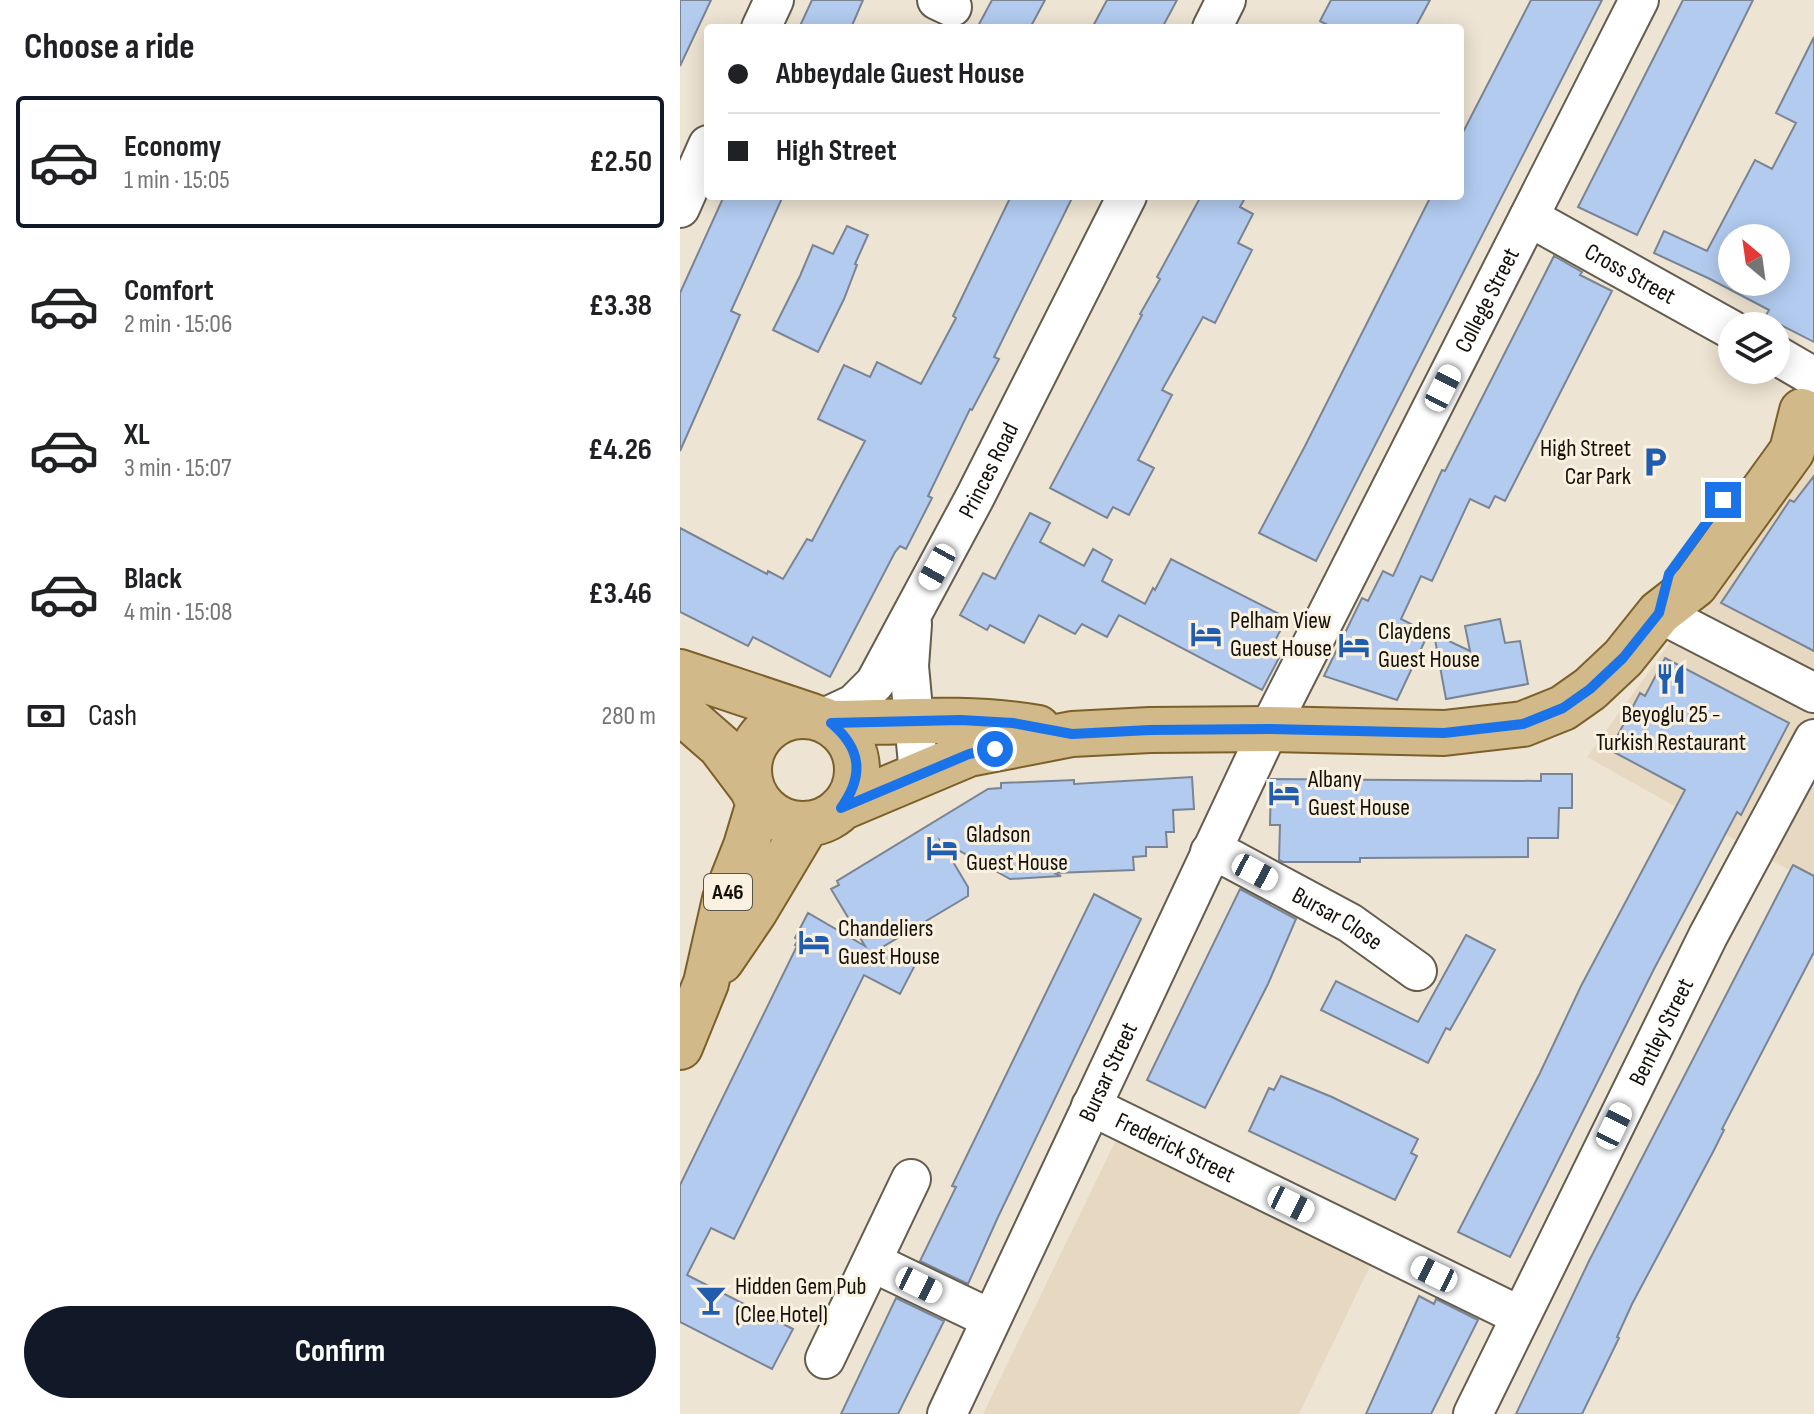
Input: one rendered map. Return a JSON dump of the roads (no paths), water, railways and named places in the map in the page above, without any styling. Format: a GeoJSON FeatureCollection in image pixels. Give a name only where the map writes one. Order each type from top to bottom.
{"type":"FeatureCollection","features":[{"type":"Feature","properties":{"kind":"main road"},"geometry":{"type":"LineString","coordinates":[[680,711],[720,746],[772,815],[789,823],[824,816],[969,754],[1072,734],[1269,729],[1444,733],[1523,724],[1563,708],[1590,689],[1623,658],[1659,613],[1695,585],[1792,451],[1810,394]]}},
{"type":"Feature","properties":{"kind":"main road"},"geometry":{"type":"LineString","coordinates":[[680,672],[821,719],[1013,723],[1072,734]]}},
{"type":"Feature","properties":{"kind":"main road","name":"A46"},"geometry":{"type":"LineString","coordinates":[[680,1047],[706,983],[725,899],[746,846],[755,795],[748,769],[752,751],[761,734],[775,723],[793,716],[821,719],[843,734],[852,747],[857,764],[851,795],[824,816],[706,983]]}},
{"type":"Feature","properties":{"kind":"street"},"geometry":{"type":"LineString","coordinates":[[763,24],[774,0]]}},
{"type":"Feature","properties":{"kind":"street"},"geometry":{"type":"LineString","coordinates":[[1214,24],[1226,0]]}},
{"type":"Feature","properties":{"kind":"street","name":"College Street"},"geometry":{"type":"LineString","coordinates":[[1269,729],[1639,0]]}},
{"type":"Feature","properties":{"kind":"street"},"geometry":{"type":"LineString","coordinates":[[680,208],[704,154]]}},
{"type":"Feature","properties":{"kind":"street","name":"Princes Road"},"geometry":{"type":"LineString","coordinates":[[821,719],[854,704],[875,683],[982,484],[1125,200]]}},
{"type":"Feature","properties":{"kind":"street","name":"Cross Street"},"geometry":{"type":"LineString","coordinates":[[1529,217],[1718,322]]}},
{"type":"Feature","properties":{"kind":"street"},"geometry":{"type":"LineString","coordinates":[[1790,371],[1810,394]]}},
{"type":"Feature","properties":{"kind":"street"},"geometry":{"type":"LineString","coordinates":[[912,613],[909,666],[919,775]]}},
{"type":"Feature","properties":{"kind":"street"},"geometry":{"type":"LineString","coordinates":[[1659,613],[1814,693]]}},
{"type":"Feature","properties":{"kind":"street","name":"Bursar Street"},"geometry":{"type":"LineString","coordinates":[[947,1414],[1269,729]]}},
{"type":"Feature","properties":{"kind":"street","name":"Bentley Street"},"geometry":{"type":"LineString","coordinates":[[1473,1414],[1708,936],[1814,739]]}},
{"type":"Feature","properties":{"kind":"street","name":"Bursar Close"},"geometry":{"type":"LineString","coordinates":[[1210,852],[1231,859],[1350,923],[1417,971]]}},
{"type":"Feature","properties":{"kind":"street","name":"Frederick Street"},"geometry":{"type":"LineString","coordinates":[[1091,1106],[1520,1316]]}},
{"type":"Feature","properties":{"kind":"street"},"geometry":{"type":"LineString","coordinates":[[825,1359],[911,1179]]}},
{"type":"Feature","properties":{"kind":"street"},"geometry":{"type":"LineString","coordinates":[[872,1262],[991,1319]]}},
{"type":"Feature","properties":{"kind":"place","name":"High Street Car Park"},"geometry":{"type":"Point","coordinates":[1655,462]}},
{"type":"Feature","properties":{"kind":"place","name":"Pelham View Guest House"},"geometry":{"type":"Point","coordinates":[1206,634]}},
{"type":"Feature","properties":{"kind":"place","name":"Claydens Guest House"},"geometry":{"type":"Point","coordinates":[1354,645]}},
{"type":"Feature","properties":{"kind":"place","name":"Beyoglu 25 - Turkish Restaurant"},"geometry":{"type":"Point","coordinates":[1671,679]}},
{"type":"Feature","properties":{"kind":"place","name":"Albany Guest House"},"geometry":{"type":"Point","coordinates":[1284,793]}},
{"type":"Feature","properties":{"kind":"place","name":"Gladson Guest House"},"geometry":{"type":"Point","coordinates":[942,848]}},
{"type":"Feature","properties":{"kind":"place","name":"Chandeliers Guest House"},"geometry":{"type":"Point","coordinates":[814,942]}},
{"type":"Feature","properties":{"kind":"place","name":"Hidden Gem Pub (Clee Hotel)"},"geometry":{"type":"Point","coordinates":[711,1300]}}]}
